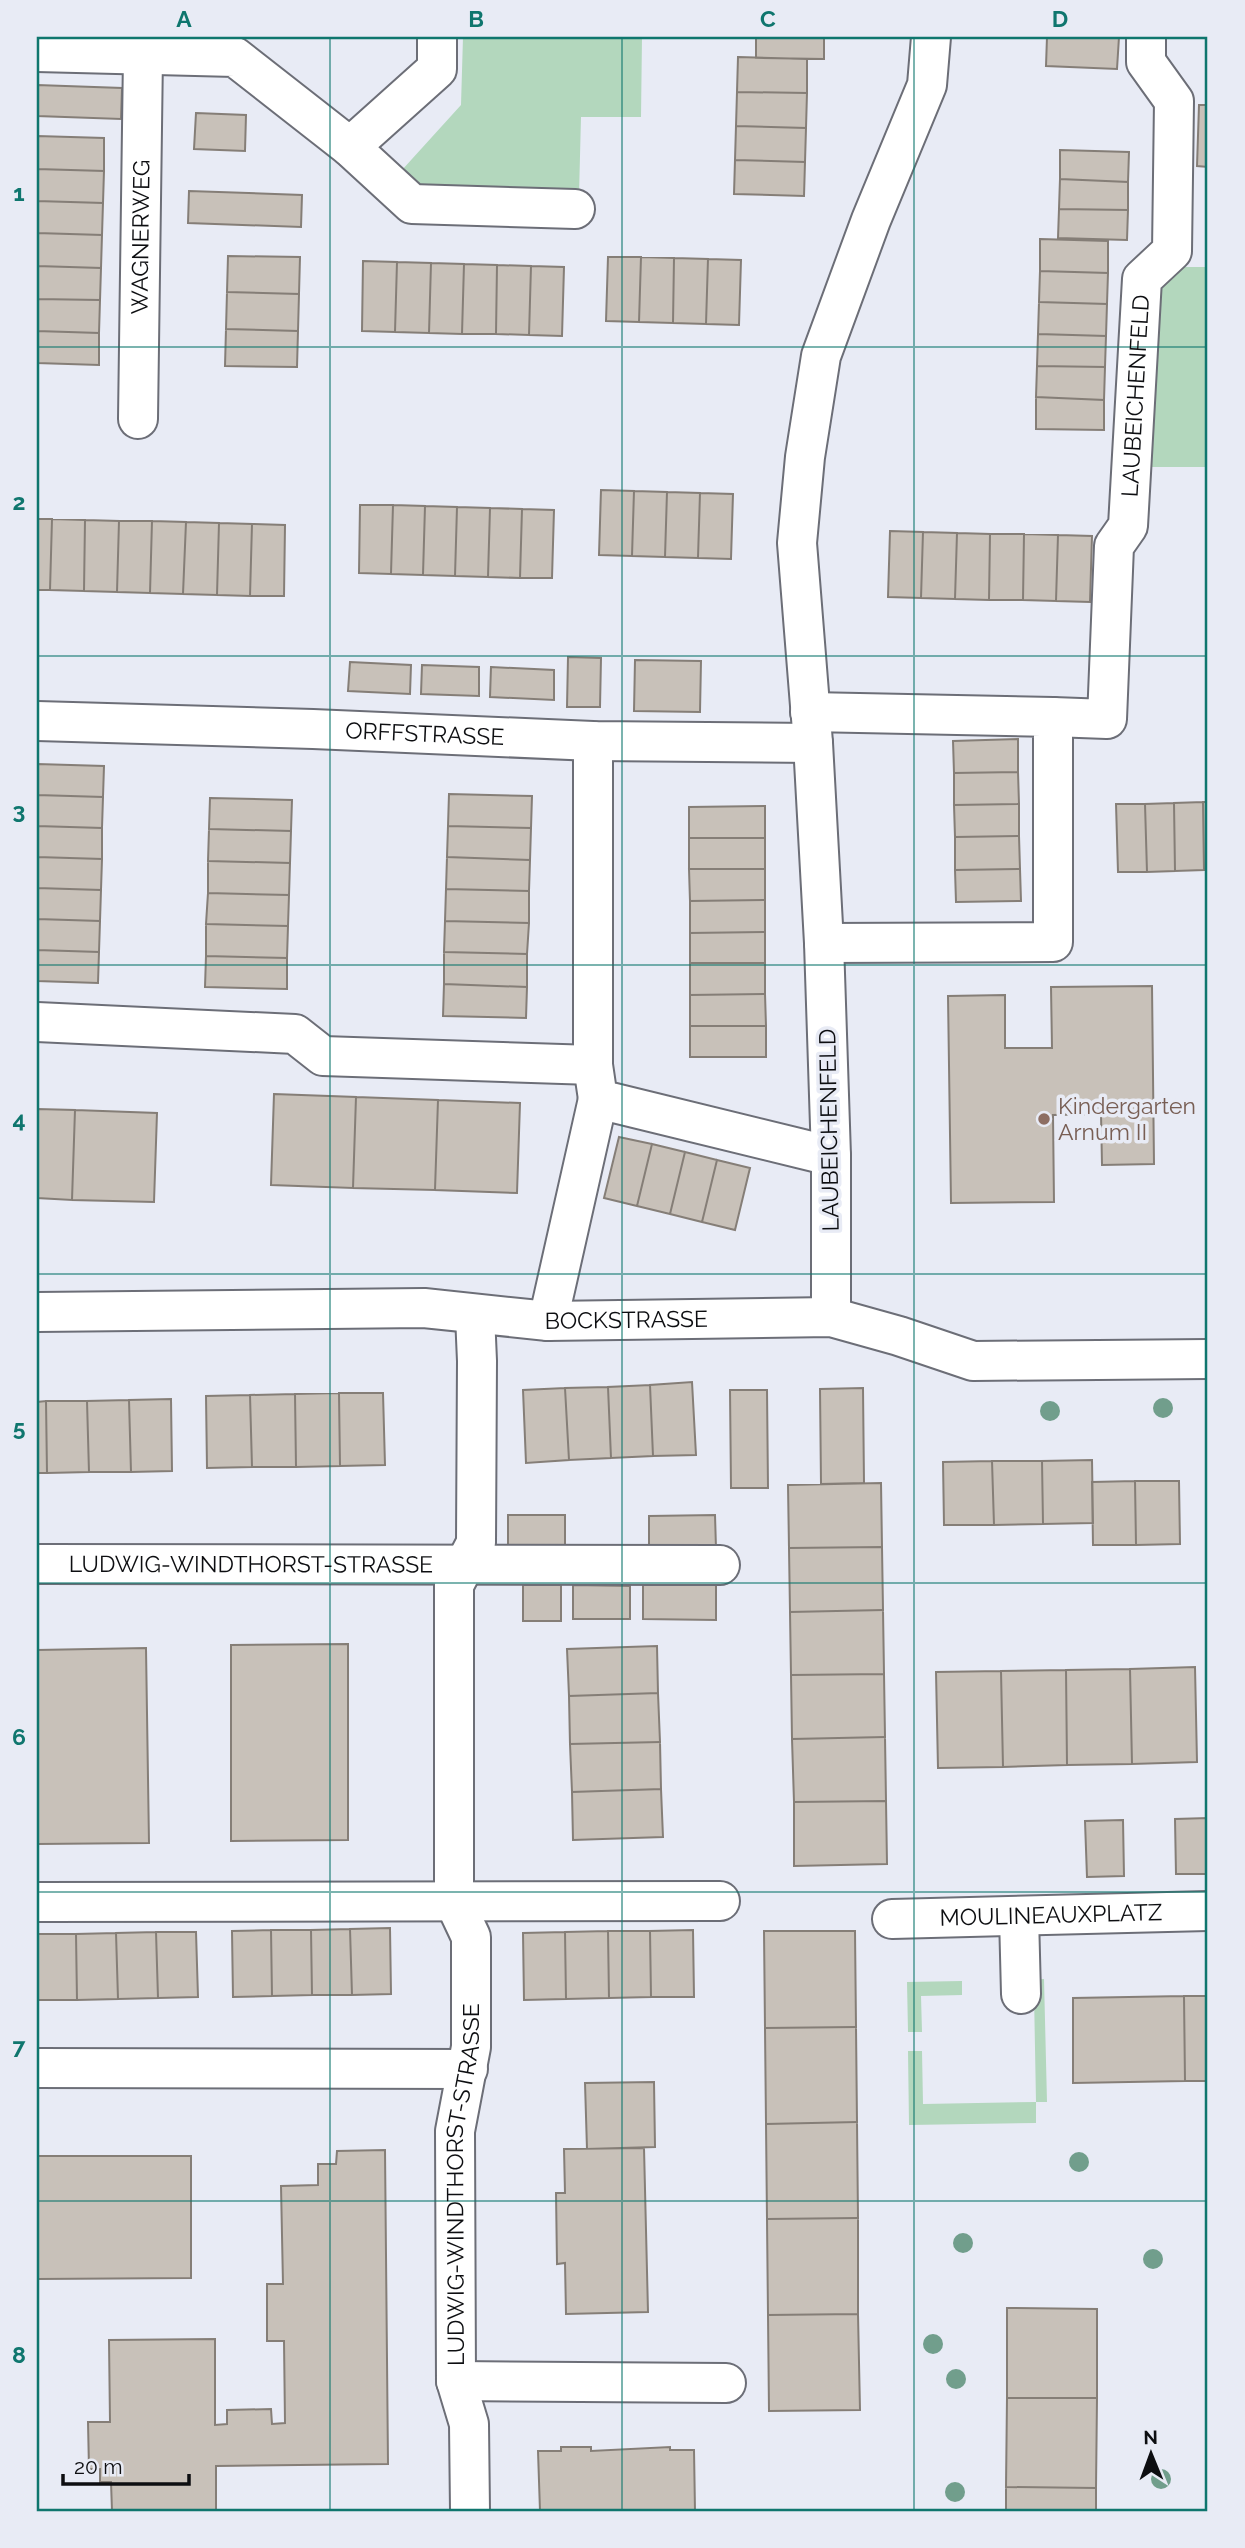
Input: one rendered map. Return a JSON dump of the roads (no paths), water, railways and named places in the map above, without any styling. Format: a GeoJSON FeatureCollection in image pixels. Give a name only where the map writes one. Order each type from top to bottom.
{"type":"FeatureCollection","features":[{"type":"Feature","properties":{"kind":"street"},"geometry":{"type":"LineString","coordinates":[[350,147],[437,69],[437,37]]}},
{"type":"Feature","properties":{"kind":"street","name":"LAUBEICHENFELD"},"geometry":{"type":"LineString","coordinates":[[831,1317],[831,1156],[824,943],[812,728],[797,542],[805,457],[821,356],[870,220],[927,85],[931,37]]}},
{"type":"Feature","properties":{"kind":"street","name":"LAUBEICHENFELD"},"geometry":{"type":"LineString","coordinates":[[812,728],[1053,717],[1107,719],[1114,546],[1128,526],[1142,279],[1172,251],[1174,102],[1146,62],[1146,37]]}},
{"type":"Feature","properties":{"kind":"street"},"geometry":{"type":"LineString","coordinates":[[37,52],[143,55],[185,46],[235,57],[350,147],[412,204],[575,209]]}},
{"type":"Feature","properties":{"kind":"street","name":"WAGNERWEG"},"geometry":{"type":"LineString","coordinates":[[138,419],[143,55]]}},
{"type":"Feature","properties":{"kind":"street"},"geometry":{"type":"LineString","coordinates":[[824,943],[1053,942],[1053,717]]}},
{"type":"Feature","properties":{"kind":"street","name":"ORFFSTRASSE"},"geometry":{"type":"LineString","coordinates":[[37,721],[593,741],[812,728]]}},
{"type":"Feature","properties":{"kind":"street"},"geometry":{"type":"LineString","coordinates":[[548,1321],[596,1082],[593,741]]}},
{"type":"Feature","properties":{"kind":"street"},"geometry":{"type":"LineString","coordinates":[[37,1022],[295,1034],[323,1056],[596,1082],[831,1156]]}},
{"type":"Feature","properties":{"kind":"street","name":"BOCKSTRASSE"},"geometry":{"type":"LineString","coordinates":[[37,1312],[424,1308],[548,1321],[831,1317],[973,1361],[1208,1359]]}},
{"type":"Feature","properties":{"kind":"street","name":"LUDWIG-WINDTHORST-STRASSE"},"geometry":{"type":"LineString","coordinates":[[470,2511],[469,2424],[456,2381],[455,2131],[471,2047],[471,1937],[454,1901],[454,1585],[476,1543],[475,1315]]}},
{"type":"Feature","properties":{"kind":"street","name":"LUDWIG-WINDTHORST-STRASSE"},"geometry":{"type":"LineString","coordinates":[[37,1564],[720,1565]]}},
{"type":"Feature","properties":{"kind":"street"},"geometry":{"type":"LineString","coordinates":[[37,1902],[720,1901]]}},
{"type":"Feature","properties":{"kind":"street","name":"MOULINEAUXPLATZ"},"geometry":{"type":"LineString","coordinates":[[892,1919],[1208,1911]]}},
{"type":"Feature","properties":{"kind":"street"},"geometry":{"type":"LineString","coordinates":[[1019,1916],[1021,1994]]}},
{"type":"Feature","properties":{"kind":"street"},"geometry":{"type":"LineString","coordinates":[[37,2068],[468,2069]]}},
{"type":"Feature","properties":{"kind":"street"},"geometry":{"type":"LineString","coordinates":[[456,2381],[726,2383]]}},
{"type":"Feature","properties":{"kind":"place","name":"Kindergarten Arnum II"},"geometry":{"type":"Point","coordinates":[1044,1119]}}]}
